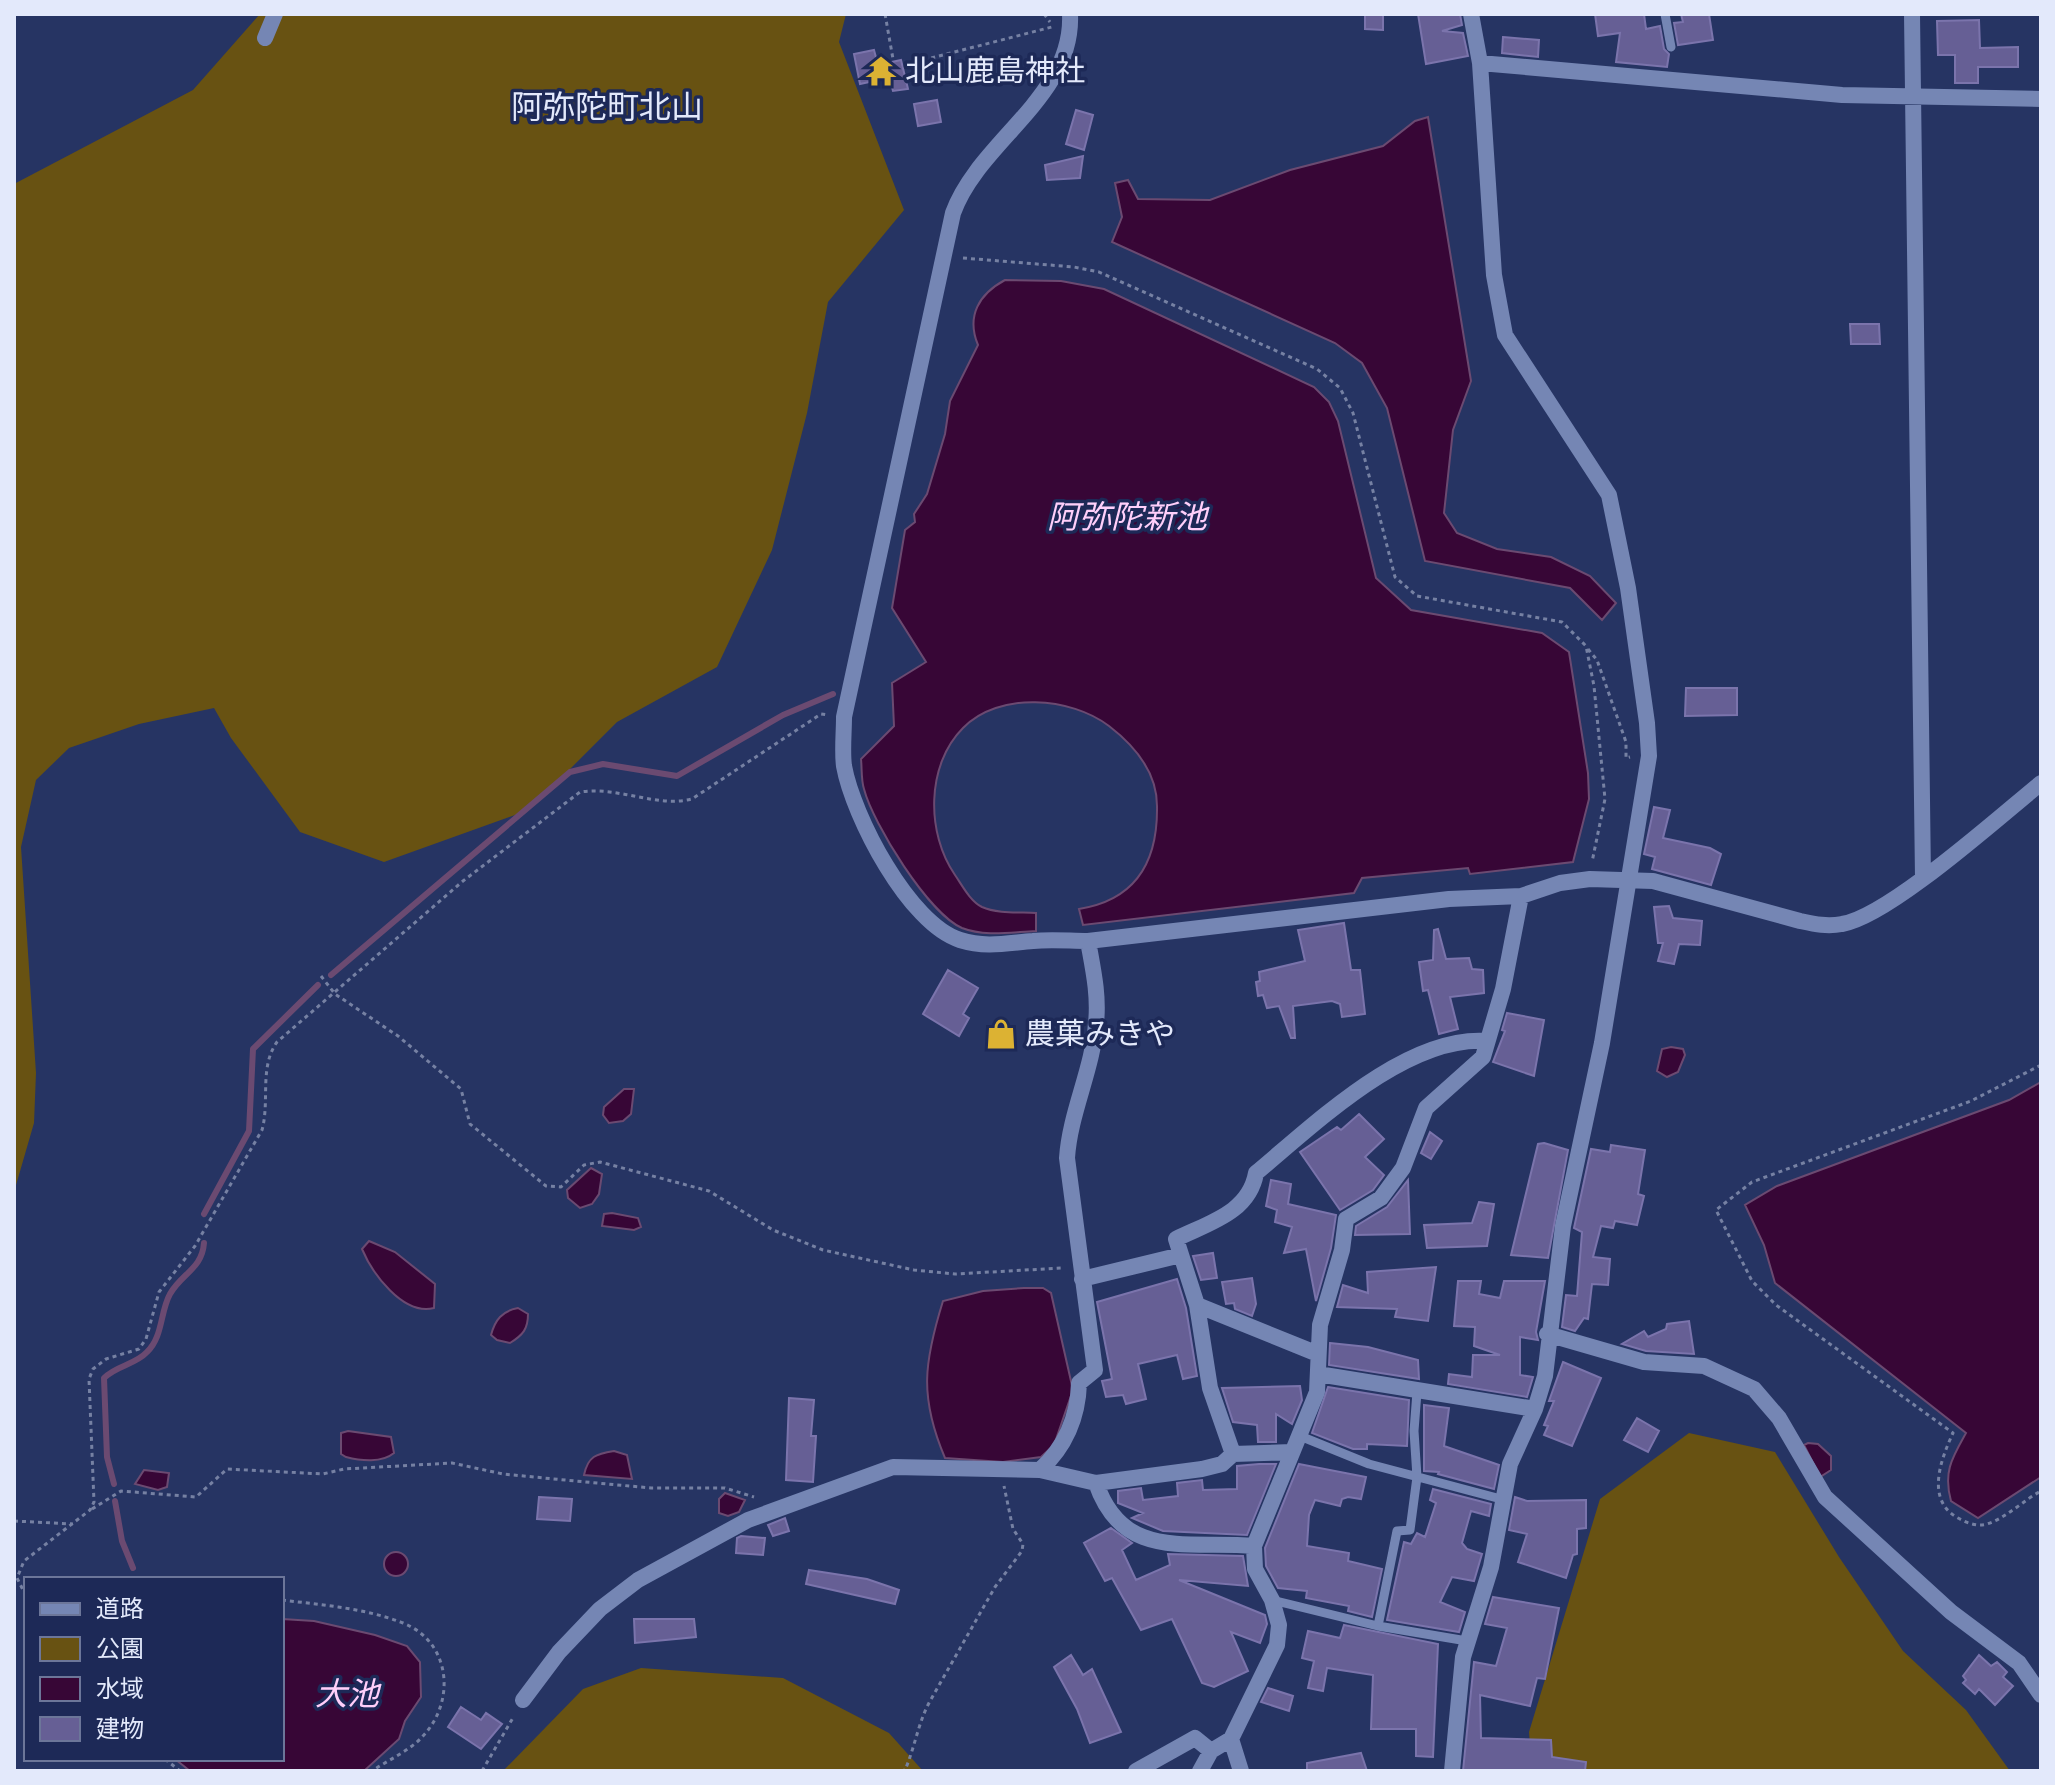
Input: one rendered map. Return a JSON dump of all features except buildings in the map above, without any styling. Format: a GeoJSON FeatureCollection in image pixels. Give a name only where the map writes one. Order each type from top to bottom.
{"type":"FeatureCollection","features":[{"type":"Feature","properties":{"kind":"street"},"geometry":{"type":"LineString","coordinates":[[265,38],[275,14]]}},
{"type":"Feature","properties":{"kind":"street"},"geometry":{"type":"LineString","coordinates":[[1070,14],[1066,54],[1011,131],[972,174],[953,213],[844,717],[844,765],[857,810],[900,885],[926,919],[957,939],[990,946],[1035,940],[1088,941],[1449,899],[1521,896],[1560,883],[1626,878],[1653,881],[1823,926],[1844,924],[1865,917],[1923,878],[2041,783]]}},
{"type":"Feature","properties":{"kind":"street"},"geometry":{"type":"LineString","coordinates":[[1452,1771],[1456,1701],[1467,1641],[1491,1567],[1501,1499],[1510,1464],[1535,1409],[1545,1376],[1547,1334],[1563,1226],[1602,1043],[1626,878],[1649,756],[1628,588],[1609,495],[1505,335],[1494,275],[1480,63],[1471,14]]}},
{"type":"Feature","properties":{"kind":"street"},"geometry":{"type":"LineString","coordinates":[[1912,14],[1923,878]]}},
{"type":"Feature","properties":{"kind":"street"},"geometry":{"type":"LineString","coordinates":[[1480,63],[1914,99],[2041,99]]}},
{"type":"Feature","properties":{"kind":"street"},"geometry":{"type":"LineString","coordinates":[[1200,1771],[1211,1751],[1231,1739],[1277,1645],[1279,1625],[1272,1600],[1255,1569],[1254,1546],[1317,1392],[1320,1325],[1342,1250],[1346,1219],[1381,1198],[1403,1168],[1426,1108],[1483,1057],[1503,989],[1521,896]]}},
{"type":"Feature","properties":{"kind":"street"},"geometry":{"type":"LineString","coordinates":[[1040,1470],[1055,1456],[1070,1431],[1078,1404],[1079,1383],[1095,1370],[1067,1158],[1068,1133],[1096,1024],[1097,986],[1088,941]]}},
{"type":"Feature","properties":{"kind":"street"},"geometry":{"type":"LineString","coordinates":[[1233,1454],[1210,1388],[1197,1305],[1176,1239],[1230,1214],[1253,1190],[1256,1173],[1359,1088],[1413,1057],[1467,1039],[1487,1041]]}},
{"type":"Feature","properties":{"kind":"street"},"geometry":{"type":"LineString","coordinates":[[1082,1279],[1181,1255]]}},
{"type":"Feature","properties":{"kind":"street"},"geometry":{"type":"LineString","coordinates":[[1197,1305],[1318,1354]]}},
{"type":"Feature","properties":{"kind":"street"},"geometry":{"type":"LineString","coordinates":[[1547,1334],[1644,1362],[1704,1366],[1754,1389],[1779,1418],[1825,1497],[1951,1612],[2019,1663],[2041,1695]]}},
{"type":"Feature","properties":{"kind":"street"},"geometry":{"type":"LineString","coordinates":[[1318,1374],[1535,1409]]}},
{"type":"Feature","properties":{"kind":"street"},"geometry":{"type":"LineString","coordinates":[[523,1700],[569,1641],[600,1609],[638,1580],[748,1520],[893,1467],[1040,1470],[1096,1483],[1202,1469],[1222,1464],[1233,1454],[1296,1444]]}},
{"type":"Feature","properties":{"kind":"street"},"geometry":{"type":"LineString","coordinates":[[1096,1483],[1102,1500],[1130,1532],[1142,1539],[1157,1544],[1254,1546]]}},
{"type":"Feature","properties":{"kind":"street"},"geometry":{"type":"LineString","coordinates":[[1136,1771],[1195,1738],[1211,1751]]}},
{"type":"Feature","properties":{"kind":"street"},"geometry":{"type":"LineString","coordinates":[[1231,1739],[1241,1771]]}},
{"type":"Feature","properties":{"kind":"lane"},"geometry":{"type":"LineString","coordinates":[[1665,14],[1671,47]]}},
{"type":"Feature","properties":{"kind":"lane"},"geometry":{"type":"LineString","coordinates":[[1378,1626],[1397,1531],[1410,1530],[1417,1477],[1414,1431],[1417,1392]]}},
{"type":"Feature","properties":{"kind":"lane"},"geometry":{"type":"LineString","coordinates":[[1296,1444],[1501,1499]]}},
{"type":"Feature","properties":{"kind":"lane"},"geometry":{"type":"LineString","coordinates":[[1272,1600],[1378,1626],[1467,1641]]}},
{"type":"Feature","properties":{"kind":"path"},"geometry":{"type":"LineString","coordinates":[[885,14],[893,59]]}},
{"type":"Feature","properties":{"kind":"path"},"geometry":{"type":"LineString","coordinates":[[908,64],[1052,27]]}},
{"type":"Feature","properties":{"kind":"path"},"geometry":{"type":"LineString","coordinates":[[979,258],[1099,272],[1317,369],[1340,388],[1353,413],[1395,577],[1417,596],[1562,622],[1597,660],[1626,742],[1626,758],[1649,756]]}},
{"type":"Feature","properties":{"kind":"path"},"geometry":{"type":"LineString","coordinates":[[1586,646],[1594,686],[1605,799],[1592,863]]}},
{"type":"Feature","properties":{"kind":"path"},"geometry":{"type":"LineString","coordinates":[[90,1510],[94,1502],[89,1379],[93,1369],[106,1359],[139,1349],[146,1339],[159,1292],[195,1246],[262,1130],[266,1115],[267,1055],[277,1042],[463,881],[580,792],[600,789],[678,802],[692,799],[821,714],[844,717]]}},
{"type":"Feature","properties":{"kind":"path"},"geometry":{"type":"LineString","coordinates":[[321,976],[335,994],[398,1036],[461,1089],[470,1124],[551,1188],[561,1187],[584,1165],[600,1162],[709,1191],[773,1230],[823,1250],[914,1270],[955,1274],[1053,1267],[1071,1269],[1082,1279]]}},
{"type":"Feature","properties":{"kind":"path"},"geometry":{"type":"LineString","coordinates":[[2041,1065],[1971,1101],[1752,1182],[1716,1210],[1752,1281],[1776,1305],[1953,1433],[1938,1476],[1941,1499],[1952,1515],[1971,1525],[1987,1524],[2041,1491]]}},
{"type":"Feature","properties":{"kind":"path"},"geometry":{"type":"LineString","coordinates":[[24,1592],[17,1578],[24,1561],[90,1510],[121,1491],[196,1497],[227,1469],[323,1474],[344,1469],[452,1463],[503,1474],[651,1488],[725,1488],[743,1492],[774,1510]]}},
{"type":"Feature","properties":{"kind":"path"},"geometry":{"type":"LineString","coordinates":[[901,1771],[905,1770],[914,1751],[925,1711],[995,1587],[1022,1551],[1023,1544],[1013,1529],[1000,1470]]}},
{"type":"Feature","properties":{"kind":"path"},"geometry":{"type":"LineString","coordinates":[[14,1521],[73,1524]]}},
{"type":"Feature","properties":{"kind":"path"},"geometry":{"type":"LineString","coordinates":[[284,1600],[335,1607],[406,1624],[431,1645],[443,1663],[444,1700],[423,1737],[372,1771]]}},
{"type":"Feature","properties":{"kind":"path"},"geometry":{"type":"LineString","coordinates":[[482,1771],[523,1700]]}},
{"type":"Feature","properties":{"kind":"green space"},"geometry":{"type":"Polygon","coordinates":[[[260,14],[846,14],[839,42],[904,210],[828,302],[807,413],[772,550],[717,667],[617,722],[529,810],[384,862],[300,832],[231,738],[214,708],[139,724],[69,748],[36,780],[21,847],[36,1073],[34,1123],[14,1192],[14,184],[193,90],[260,14]]]}},
{"type":"Feature","properties":{"kind":"green space"},"geometry":{"type":"Polygon","coordinates":[[[1689,1433],[1775,1452],[1839,1557],[1903,1651],[1966,1710],[2010,1771],[1532,1771],[1529,1732],[1600,1499],[1689,1433]]]}},
{"type":"Feature","properties":{"kind":"green space"},"geometry":{"type":"Polygon","coordinates":[[[641,1668],[783,1678],[889,1733],[923,1771],[503,1771],[583,1689],[641,1668]]]}},
{"type":"Feature","properties":{"kind":"water"},"geometry":{"type":"Polygon","coordinates":[[[1428,117],[1471,381],[1453,430],[1444,513],[1457,533],[1497,549],[1551,557],[1590,576],[1616,603],[1602,620],[1570,588],[1425,561],[1387,408],[1362,363],[1335,343],[1112,242],[1122,217],[1115,183],[1128,180],[1138,199],[1210,200],[1290,170],[1383,146],[1415,121],[1428,117]]]}},
{"type":"Feature","properties":{"kind":"water","name":"阿弥陀新池"},"geometry":{"type":"Polygon","coordinates":[[[1005,280],[1061,281],[1104,289],[1314,387],[1329,402],[1338,421],[1376,578],[1411,610],[1542,633],[1569,652],[1588,773],[1589,799],[1573,862],[1470,874],[1468,868],[1362,878],[1354,893],[1083,925],[1079,909],[1115,897],[1140,875],[1148,861],[1156,826],[1153,782],[1143,761],[1127,742],[1093,716],[1056,704],[1015,703],[978,716],[951,743],[937,780],[935,820],[946,858],[970,897],[988,909],[1036,913],[1036,931],[971,931],[949,919],[934,905],[904,866],[878,824],[863,785],[861,759],[894,726],[892,683],[926,662],[892,608],[905,530],[915,522],[914,514],[927,494],[945,434],[950,401],[978,345],[974,325],[977,307],[988,292],[1005,280]]]}},
{"type":"Feature","properties":{"kind":"water"},"geometry":{"type":"Polygon","coordinates":[[[1662,1049],[1683,1049],[1685,1055],[1678,1072],[1667,1077],[1657,1071],[1662,1049]]]}},
{"type":"Feature","properties":{"kind":"water"},"geometry":{"type":"Polygon","coordinates":[[[2041,1082],[2041,1477],[1978,1518],[1951,1501],[1949,1491],[1950,1466],[1966,1433],[1775,1283],[1764,1245],[1745,1205],[1777,1186],[2009,1100],[2041,1082]]]}},
{"type":"Feature","properties":{"kind":"water"},"geometry":{"type":"Polygon","coordinates":[[[624,1089],[634,1089],[631,1114],[623,1121],[609,1123],[603,1115],[604,1107],[624,1089]]]}},
{"type":"Feature","properties":{"kind":"water"},"geometry":{"type":"Polygon","coordinates":[[[591,1168],[602,1174],[599,1194],[592,1204],[580,1208],[568,1198],[567,1190],[591,1168]]]}},
{"type":"Feature","properties":{"kind":"water"},"geometry":{"type":"Polygon","coordinates":[[[604,1214],[638,1218],[641,1227],[634,1230],[602,1226],[604,1214]]]}},
{"type":"Feature","properties":{"kind":"water"},"geometry":{"type":"Polygon","coordinates":[[[369,1241],[395,1252],[435,1284],[434,1308],[411,1306],[390,1290],[362,1249],[369,1241]]]}},
{"type":"Feature","properties":{"kind":"water"},"geometry":{"type":"Polygon","coordinates":[[[1043,1288],[1051,1293],[1073,1390],[1054,1445],[1041,1457],[1003,1462],[945,1458],[931,1416],[927,1380],[928,1361],[943,1301],[983,1291],[1043,1288]]]}},
{"type":"Feature","properties":{"kind":"water"},"geometry":{"type":"Polygon","coordinates":[[[518,1308],[528,1314],[524,1331],[510,1343],[497,1340],[491,1335],[497,1321],[503,1314],[518,1308]]]}},
{"type":"Feature","properties":{"kind":"water"},"geometry":{"type":"Polygon","coordinates":[[[348,1431],[391,1437],[394,1453],[371,1460],[346,1457],[341,1454],[341,1433],[348,1431]]]}},
{"type":"Feature","properties":{"kind":"water"},"geometry":{"type":"Polygon","coordinates":[[[1818,1444],[1831,1456],[1831,1470],[1820,1477],[1804,1445],[1818,1444]]]}},
{"type":"Feature","properties":{"kind":"water"},"geometry":{"type":"Polygon","coordinates":[[[614,1451],[627,1455],[632,1479],[584,1475],[594,1457],[614,1451]]]}},
{"type":"Feature","properties":{"kind":"water"},"geometry":{"type":"Polygon","coordinates":[[[144,1470],[169,1473],[167,1487],[158,1490],[135,1484],[144,1470]]]}},
{"type":"Feature","properties":{"kind":"water"},"geometry":{"type":"Polygon","coordinates":[[[725,1493],[745,1500],[739,1512],[728,1516],[719,1513],[719,1499],[725,1493]]]}},
{"type":"Feature","properties":{"kind":"water"},"geometry":{"type":"Polygon","coordinates":[[[396,1552],[405,1555],[408,1564],[405,1573],[396,1576],[387,1573],[384,1564],[387,1555],[396,1552]]]}},
{"type":"Feature","properties":{"kind":"water","name":"大池"},"geometry":{"type":"Polygon","coordinates":[[[284,1619],[314,1621],[375,1635],[407,1646],[420,1662],[421,1697],[405,1721],[399,1739],[364,1771],[190,1771],[178,1761],[284,1761],[284,1619]]]}},
{"type":"Feature","properties":{"kind":"waterway"},"geometry":{"type":"LineString","coordinates":[[331,975],[570,772],[603,764],[677,776],[783,715],[833,694]]}},
{"type":"Feature","properties":{"kind":"waterway"},"geometry":{"type":"LineString","coordinates":[[204,1214],[249,1131],[253,1049],[318,985]]}},
{"type":"Feature","properties":{"kind":"waterway"},"geometry":{"type":"LineString","coordinates":[[114,1484],[107,1457],[104,1378],[132,1363],[152,1346],[170,1294],[196,1265],[204,1243]]}},
{"type":"Feature","properties":{"kind":"waterway"},"geometry":{"type":"LineString","coordinates":[[115,1501],[122,1541],[133,1568]]}},
{"type":"Feature","properties":{"kind":"place","name":"北山鹿島神社"},"geometry":{"type":"Point","coordinates":[881,71]}},
{"type":"Feature","properties":{"kind":"place","name":"農菓みきや"},"geometry":{"type":"Point","coordinates":[1001,1034]}},
{"type":"Feature","properties":{"kind":"district","name":"阿弥陀町北山"},"geometry":{"type":"Point","coordinates":[607,107]}}]}
